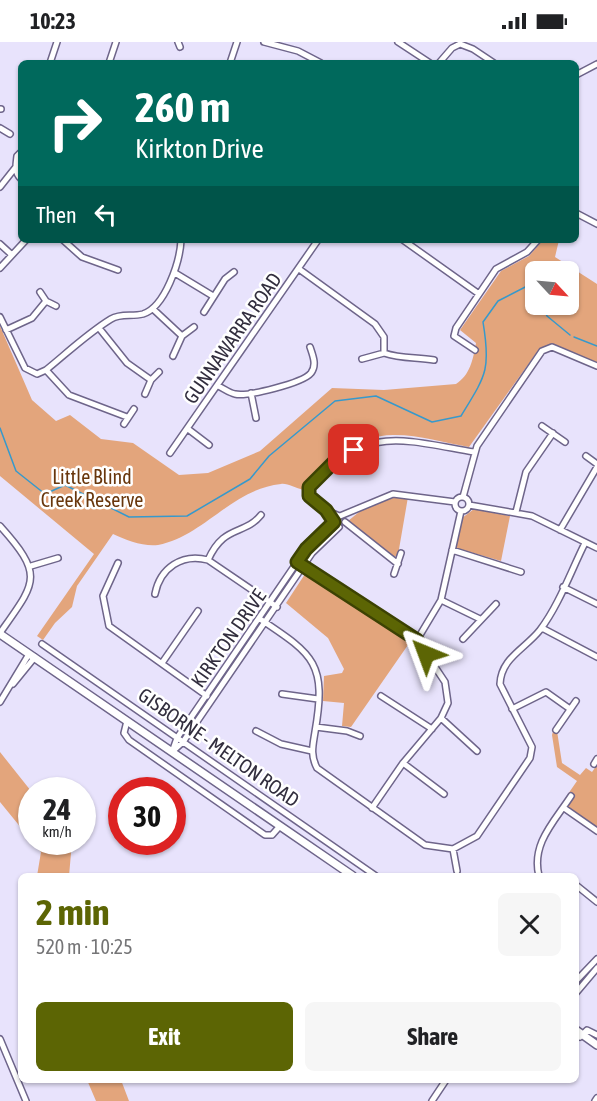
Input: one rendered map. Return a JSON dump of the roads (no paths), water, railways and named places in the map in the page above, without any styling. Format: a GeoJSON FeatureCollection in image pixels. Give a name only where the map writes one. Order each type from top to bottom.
{"type":"FeatureCollection","features":[{"type":"Feature","properties":{"kind":"main road","name":"GISBORNE - MELTON ROAD"},"geometry":{"type":"LineString","coordinates":[[0,633],[348,873]]}},
{"type":"Feature","properties":{"kind":"main road"},"geometry":{"type":"LineString","coordinates":[[579,1035],[597,1046]]}},
{"type":"Feature","properties":{"kind":"street"},"geometry":{"type":"LineString","coordinates":[[52,60],[57,42]]}},
{"type":"Feature","properties":{"kind":"street"},"geometry":{"type":"LineString","coordinates":[[109,60],[116,42]]}},
{"type":"Feature","properties":{"kind":"street"},"geometry":{"type":"LineString","coordinates":[[231,60],[237,42]]}},
{"type":"Feature","properties":{"kind":"street"},"geometry":{"type":"LineString","coordinates":[[264,42],[298,51],[315,60]]}},
{"type":"Feature","properties":{"kind":"street"},"geometry":{"type":"LineString","coordinates":[[398,42],[425,60]]}},
{"type":"Feature","properties":{"kind":"street"},"geometry":{"type":"LineString","coordinates":[[442,60],[460,43],[473,48],[490,60]]}},
{"type":"Feature","properties":{"kind":"street"},"geometry":{"type":"LineString","coordinates":[[579,73],[597,64]]}},
{"type":"Feature","properties":{"kind":"street"},"geometry":{"type":"LineString","coordinates":[[0,128],[10,134]]}},
{"type":"Feature","properties":{"kind":"street"},"geometry":{"type":"LineString","coordinates":[[0,187],[15,168],[18,155]]}},
{"type":"Feature","properties":{"kind":"street"},"geometry":{"type":"LineString","coordinates":[[15,168],[18,174]]}},
{"type":"Feature","properties":{"kind":"street"},"geometry":{"type":"LineString","coordinates":[[579,215],[597,224]]}},
{"type":"Feature","properties":{"kind":"street"},"geometry":{"type":"LineString","coordinates":[[0,243],[12,255]]}},
{"type":"Feature","properties":{"kind":"street"},"geometry":{"type":"LineString","coordinates":[[0,268],[23,243]]}},
{"type":"Feature","properties":{"kind":"street"},"geometry":{"type":"LineString","coordinates":[[66,243],[81,257],[118,270]]}},
{"type":"Feature","properties":{"kind":"street"},"geometry":{"type":"LineString","coordinates":[[0,318],[25,368],[37,374],[46,370],[116,317],[136,316],[153,309],[175,273],[181,243]]}},
{"type":"Feature","properties":{"kind":"street","name":"GUNNAWARRA ROAD"},"geometry":{"type":"LineString","coordinates":[[170,453],[316,243]]}},
{"type":"Feature","properties":{"kind":"street"},"geometry":{"type":"LineString","coordinates":[[407,243],[479,294]]}},
{"type":"Feature","properties":{"kind":"street"},"geometry":{"type":"LineString","coordinates":[[475,350],[454,336],[456,328],[496,269],[527,252],[535,243]]}},
{"type":"Feature","properties":{"kind":"street"},"geometry":{"type":"LineString","coordinates":[[299,269],[375,324],[384,337],[384,353]]}},
{"type":"Feature","properties":{"kind":"street"},"geometry":{"type":"LineString","coordinates":[[204,312],[225,279],[234,272]]}},
{"type":"Feature","properties":{"kind":"street"},"geometry":{"type":"LineString","coordinates":[[175,273],[213,296]]}},
{"type":"Feature","properties":{"kind":"street"},"geometry":{"type":"LineString","coordinates":[[40,292],[46,301],[56,306]]}},
{"type":"Feature","properties":{"kind":"street"},"geometry":{"type":"LineString","coordinates":[[6,330],[32,318],[46,301]]}},
{"type":"Feature","properties":{"kind":"street"},"geometry":{"type":"LineString","coordinates":[[153,309],[182,336]]}},
{"type":"Feature","properties":{"kind":"street"},"geometry":{"type":"LineString","coordinates":[[173,356],[182,336],[194,327]]}},
{"type":"Feature","properties":{"kind":"street"},"geometry":{"type":"LineString","coordinates":[[99,328],[127,363],[151,380]]}},
{"type":"Feature","properties":{"kind":"street"},"geometry":{"type":"LineString","coordinates":[[218,386],[235,394],[251,393],[303,380],[311,373],[315,363],[310,347]]}},
{"type":"Feature","properties":{"kind":"street"},"geometry":{"type":"LineString","coordinates":[[326,510],[339,516],[368,502],[393,494],[456,502],[463,497],[474,452],[538,356],[548,348],[557,349],[597,366]]}},
{"type":"Feature","properties":{"kind":"street"},"geometry":{"type":"LineString","coordinates":[[362,359],[384,353],[402,359],[419,357],[434,360]]}},
{"type":"Feature","properties":{"kind":"street"},"geometry":{"type":"LineString","coordinates":[[46,370],[69,395],[127,417]]}},
{"type":"Feature","properties":{"kind":"street"},"geometry":{"type":"LineString","coordinates":[[145,394],[151,380],[159,372]]}},
{"type":"Feature","properties":{"kind":"street"},"geometry":{"type":"LineString","coordinates":[[251,393],[256,418]]}},
{"type":"Feature","properties":{"kind":"street"},"geometry":{"type":"LineString","coordinates":[[124,424],[134,409]]}},
{"type":"Feature","properties":{"kind":"street"},"geometry":{"type":"LineString","coordinates":[[542,426],[565,442]]}},
{"type":"Feature","properties":{"kind":"street"},"geometry":{"type":"LineString","coordinates":[[188,429],[209,445]]}},
{"type":"Feature","properties":{"kind":"street"},"geometry":{"type":"LineString","coordinates":[[516,512],[526,472],[553,434]]}},
{"type":"Feature","properties":{"kind":"street"},"geometry":{"type":"LineString","coordinates":[[398,564],[354,530],[340,523],[309,496],[309,487],[340,456],[368,444],[397,439],[474,452]]}},
{"type":"Feature","properties":{"kind":"street"},"geometry":{"type":"LineString","coordinates":[[560,530],[597,465],[586,456]]}},
{"type":"Feature","properties":{"kind":"street"},"geometry":{"type":"LineString","coordinates":[[463,497],[469,505],[532,516],[597,548]]}},
{"type":"Feature","properties":{"kind":"street"},"geometry":{"type":"LineString","coordinates":[[456,502],[456,508],[461,511]]}},
{"type":"Feature","properties":{"kind":"street"},"geometry":{"type":"LineString","coordinates":[[461,511],[466,510],[469,505]]}},
{"type":"Feature","properties":{"kind":"street"},"geometry":{"type":"LineString","coordinates":[[417,640],[441,600],[461,511]]}},
{"type":"Feature","properties":{"kind":"street","name":"KIRKTON DRIVE"},"geometry":{"type":"LineString","coordinates":[[172,752],[183,742],[318,546],[351,512]]}},
{"type":"Feature","properties":{"kind":"street"},"geometry":{"type":"LineString","coordinates":[[208,560],[223,536],[255,522],[261,515]]}},
{"type":"Feature","properties":{"kind":"street"},"geometry":{"type":"LineString","coordinates":[[339,516],[340,523]]}},
{"type":"Feature","properties":{"kind":"street","name":"KIRKTON DRIVE"},"geometry":{"type":"LineString","coordinates":[[172,752],[177,738],[306,549],[340,523]]}},
{"type":"Feature","properties":{"kind":"street"},"geometry":{"type":"LineString","coordinates":[[0,526],[31,566],[32,582],[28,592],[0,633]]}},
{"type":"Feature","properties":{"kind":"street"},"geometry":{"type":"LineString","coordinates":[[260,619],[307,652],[320,678],[312,751],[317,768],[425,845],[453,849],[477,836],[530,758],[532,747],[500,684],[503,666],[542,628],[585,543]]}},
{"type":"Feature","properties":{"kind":"street"},"geometry":{"type":"LineString","coordinates":[[452,550],[521,572]]}},
{"type":"Feature","properties":{"kind":"street"},"geometry":{"type":"LineString","coordinates":[[394,574],[401,553]]}},
{"type":"Feature","properties":{"kind":"street"},"geometry":{"type":"LineString","coordinates":[[31,566],[58,558]]}},
{"type":"Feature","properties":{"kind":"street"},"geometry":{"type":"LineString","coordinates":[[155,594],[160,576],[176,562],[186,558],[208,560],[277,607]]}},
{"type":"Feature","properties":{"kind":"street"},"geometry":{"type":"LineString","coordinates":[[297,562],[417,640],[448,692],[448,703],[441,718],[403,763],[372,808]]}},
{"type":"Feature","properties":{"kind":"street"},"geometry":{"type":"LineString","coordinates":[[118,563],[103,596],[109,626],[213,699]]}},
{"type":"Feature","properties":{"kind":"street"},"geometry":{"type":"LineString","coordinates":[[563,587],[597,604]]}},
{"type":"Feature","properties":{"kind":"street"},"geometry":{"type":"LineString","coordinates":[[441,600],[480,620]]}},
{"type":"Feature","properties":{"kind":"street"},"geometry":{"type":"LineString","coordinates":[[463,639],[496,604]]}},
{"type":"Feature","properties":{"kind":"street"},"geometry":{"type":"LineString","coordinates":[[162,663],[198,611]]}},
{"type":"Feature","properties":{"kind":"street"},"geometry":{"type":"LineString","coordinates":[[0,616],[8,622]]}},
{"type":"Feature","properties":{"kind":"street"},"geometry":{"type":"LineString","coordinates":[[542,628],[597,657]]}},
{"type":"Feature","properties":{"kind":"street","name":"GISBORNE - MELTON ROAD"},"geometry":{"type":"LineString","coordinates":[[42,644],[372,873]]}},
{"type":"Feature","properties":{"kind":"street"},"geometry":{"type":"LineString","coordinates":[[0,702],[32,656]]}},
{"type":"Feature","properties":{"kind":"street"},"geometry":{"type":"LineString","coordinates":[[512,709],[546,692],[570,709]]}},
{"type":"Feature","properties":{"kind":"street"},"geometry":{"type":"LineString","coordinates":[[282,694],[318,699]]}},
{"type":"Feature","properties":{"kind":"street"},"geometry":{"type":"LineString","coordinates":[[381,696],[432,729]]}},
{"type":"Feature","properties":{"kind":"street"},"geometry":{"type":"LineString","coordinates":[[556,729],[576,701]]}},
{"type":"Feature","properties":{"kind":"street"},"geometry":{"type":"LineString","coordinates":[[441,718],[477,750]]}},
{"type":"Feature","properties":{"kind":"street","name":"GISBORNE - MELTON ROAD"},"geometry":{"type":"LineString","coordinates":[[127,721],[124,733],[129,740],[264,834],[272,835],[280,826]]}},
{"type":"Feature","properties":{"kind":"street"},"geometry":{"type":"LineString","coordinates":[[316,727],[347,731],[360,736]]}},
{"type":"Feature","properties":{"kind":"street"},"geometry":{"type":"LineString","coordinates":[[256,731],[281,744],[312,751]]}},
{"type":"Feature","properties":{"kind":"street"},"geometry":{"type":"LineString","coordinates":[[403,763],[444,794]]}},
{"type":"Feature","properties":{"kind":"street"},"geometry":{"type":"LineString","coordinates":[[538,873],[536,860],[538,849],[572,796]]}},
{"type":"Feature","properties":{"kind":"street"},"geometry":{"type":"LineString","coordinates":[[564,808],[597,831]]}},
{"type":"Feature","properties":{"kind":"street"},"geometry":{"type":"LineString","coordinates":[[453,849],[457,871]]}},
{"type":"Feature","properties":{"kind":"street"},"geometry":{"type":"LineString","coordinates":[[579,887],[597,902]]}},
{"type":"Feature","properties":{"kind":"street"},"geometry":{"type":"LineString","coordinates":[[579,978],[597,959]]}},
{"type":"Feature","properties":{"kind":"street"},"geometry":{"type":"LineString","coordinates":[[579,989],[597,968]]}},
{"type":"Feature","properties":{"kind":"street"},"geometry":{"type":"LineString","coordinates":[[579,1034],[588,1030],[597,1035]]}},
{"type":"Feature","properties":{"kind":"street"},"geometry":{"type":"LineString","coordinates":[[0,1039],[18,1082]]}},
{"type":"Feature","properties":{"kind":"street"},"geometry":{"type":"LineString","coordinates":[[18,1083],[26,1101]]}},
{"type":"Feature","properties":{"kind":"street"},"geometry":{"type":"LineString","coordinates":[[432,1101],[444,1083]]}},
{"type":"Feature","properties":{"kind":"waterway"},"geometry":{"type":"LineString","coordinates":[[0,428],[16,471],[45,494],[65,485],[129,517],[187,516],[250,479],[269,456],[335,401],[376,396],[432,422],[461,416],[484,372],[486,351],[483,322],[498,301],[525,287]]}},
{"type":"Feature","properties":{"kind":"waterway"},"geometry":{"type":"LineString","coordinates":[[547,315],[570,335]]}},
{"type":"Feature","properties":{"kind":"waterway"},"geometry":{"type":"LineString","coordinates":[[574,337],[597,346]]}},
{"type":"Feature","properties":{"kind":"park label","name":"Little Blind Creek Reserve"},"geometry":{"type":"Point","coordinates":[92,488]}}]}
